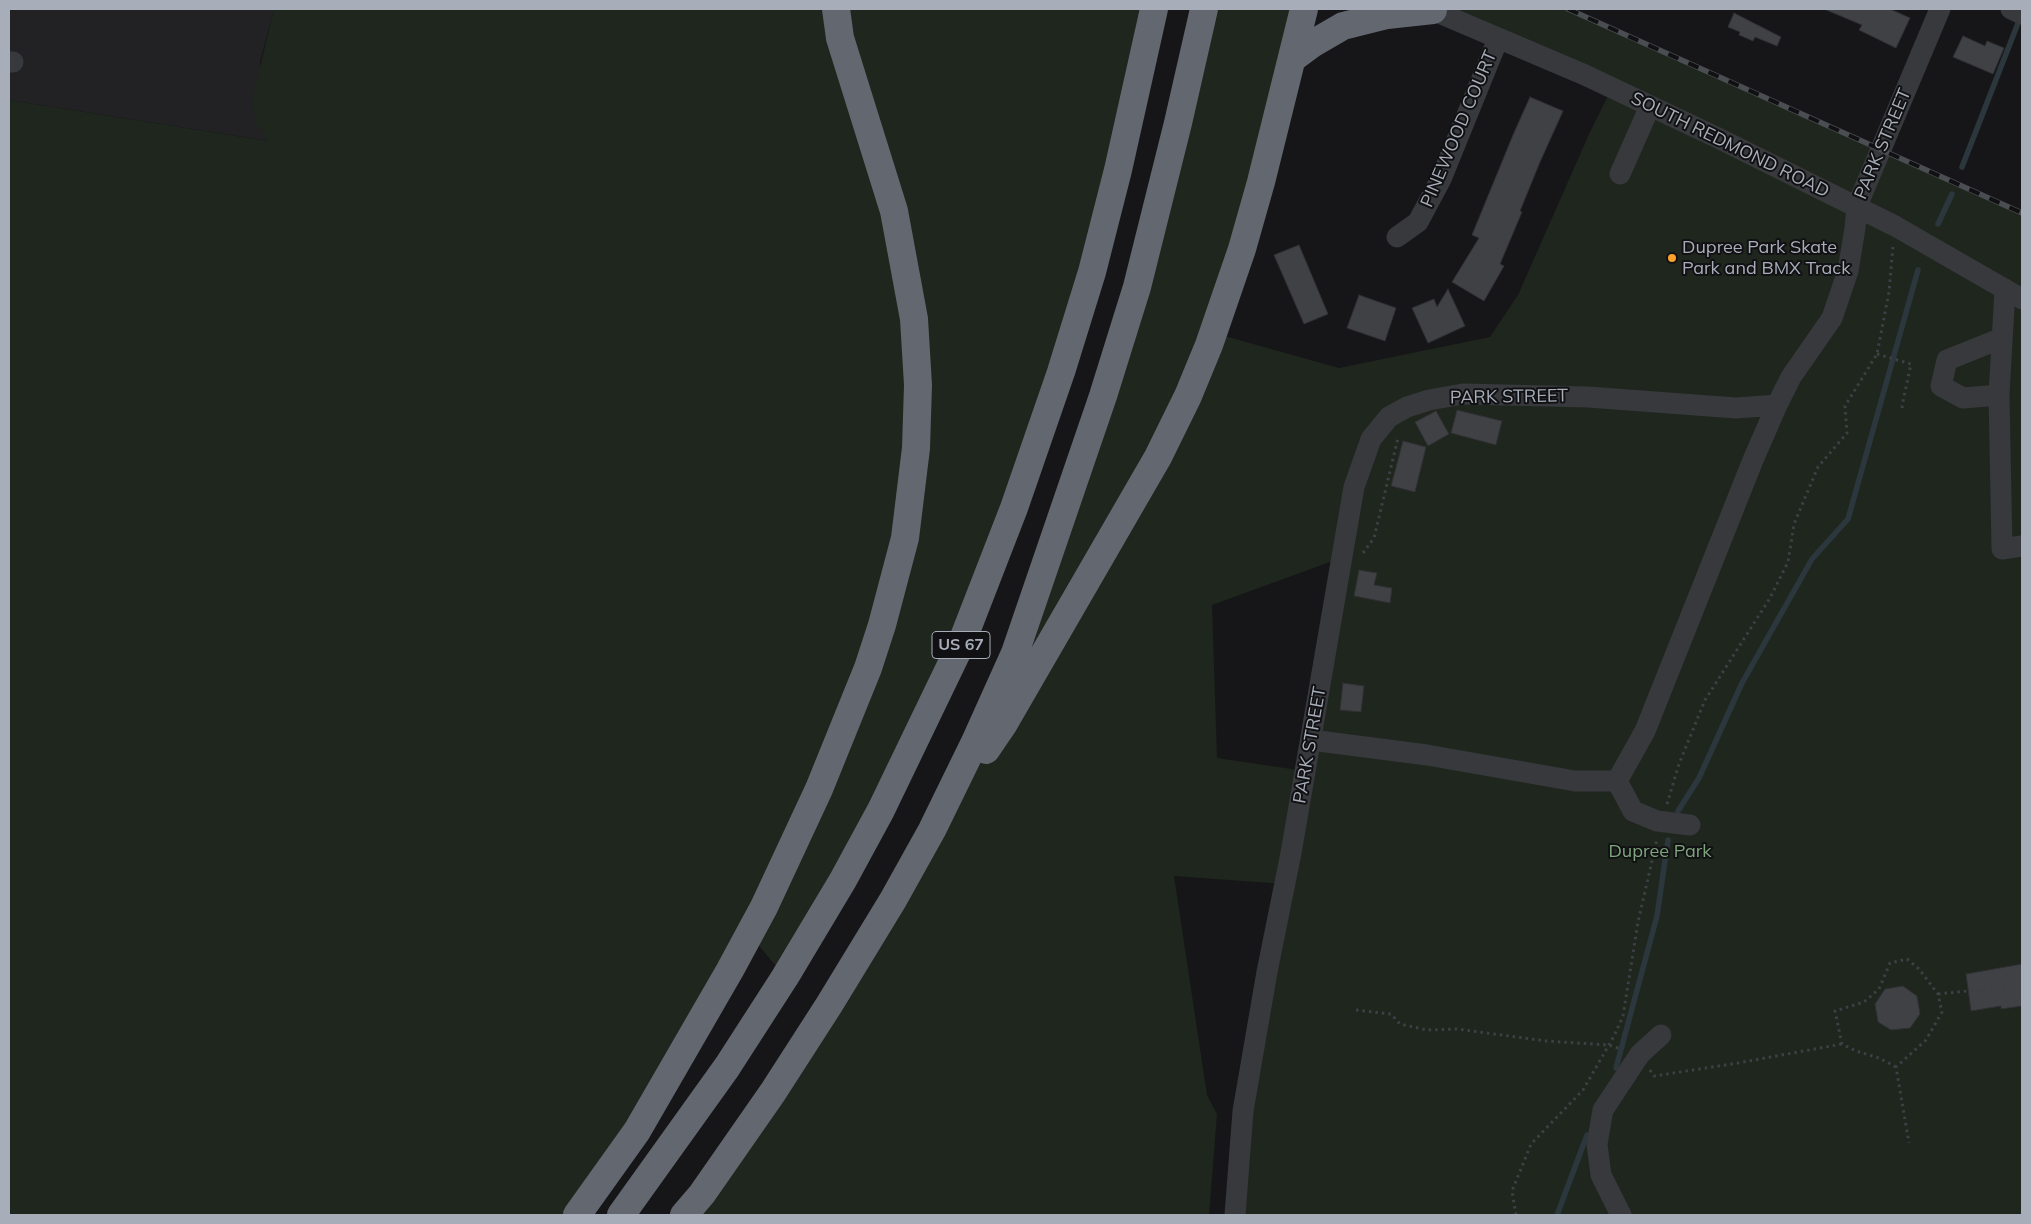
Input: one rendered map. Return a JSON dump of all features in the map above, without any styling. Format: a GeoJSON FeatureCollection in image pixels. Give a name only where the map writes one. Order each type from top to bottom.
{"type":"FeatureCollection","features":[{"type":"Feature","properties":{"kind":"highway"},"geometry":{"type":"LineString","coordinates":[[577,1215],[637,1130],[730,970],[764,907],[819,789],[868,668],[882,625],[905,538],[916,448],[918,385],[914,319],[894,211],[840,38],[836,9]]}},
{"type":"Feature","properties":{"kind":"highway","name":"US 67"},"geometry":{"type":"LineString","coordinates":[[621,1215],[727,1067],[790,969],[843,880],[918,737],[962,642],[1014,508],[1061,372],[1092,272],[1118,170],[1154,9]]}},
{"type":"Feature","properties":{"kind":"highway","name":"US 67"},"geometry":{"type":"LineString","coordinates":[[684,1215],[702,1194],[768,1100],[893,900],[932,830],[975,742],[1015,653],[1103,396],[1137,287],[1204,9]]}},
{"type":"Feature","properties":{"kind":"highway"},"geometry":{"type":"LineString","coordinates":[[932,830],[1003,725],[1153,465],[1188,396],[1209,345],[1242,249],[1261,182],[1304,9]]}},
{"type":"Feature","properties":{"kind":"highway"},"geometry":{"type":"LineString","coordinates":[[1293,58],[1312,44],[1343,26],[1387,15],[1431,10]]}},
{"type":"Feature","properties":{"kind":"street","name":"PARK STREET"},"geometry":{"type":"LineString","coordinates":[[1235,1215],[1244,1111],[1267,972],[1311,740],[1354,486],[1371,440],[1380,426],[1390,417],[1407,407],[1429,400],[1463,394],[1588,397],[1736,408],[1776,405],[1791,377],[1832,318],[1848,271],[1857,206],[1940,9]]}},
{"type":"Feature","properties":{"kind":"street"},"geometry":{"type":"LineString","coordinates":[[2011,9],[2022,14]]}},
{"type":"Feature","properties":{"kind":"street","name":"SOUTH REDMOND ROAD"},"geometry":{"type":"LineString","coordinates":[[1431,10],[1650,106],[1857,206],[2013,294]]}},
{"type":"Feature","properties":{"kind":"street","name":"PINEWOOD COURT"},"geometry":{"type":"LineString","coordinates":[[1397,237],[1418,222],[1441,179],[1498,39]]}},
{"type":"Feature","properties":{"kind":"street"},"geometry":{"type":"LineString","coordinates":[[1620,174],[1650,106]]}},
{"type":"Feature","properties":{"kind":"street"},"geometry":{"type":"LineString","coordinates":[[2013,294],[2002,338],[1999,395],[2002,549],[2022,546]]}},
{"type":"Feature","properties":{"kind":"street"},"geometry":{"type":"LineString","coordinates":[[1999,395],[1964,398],[1940,386],[1947,360],[2002,338]]}},
{"type":"Feature","properties":{"kind":"street"},"geometry":{"type":"LineString","coordinates":[[1617,781],[1645,731],[1776,405]]}},
{"type":"Feature","properties":{"kind":"street"},"geometry":{"type":"LineString","coordinates":[[1311,740],[1426,755],[1575,781],[1617,781]]}},
{"type":"Feature","properties":{"kind":"street"},"geometry":{"type":"LineString","coordinates":[[1617,781],[1633,811],[1662,822],[1690,825]]}},
{"type":"Feature","properties":{"kind":"street"},"geometry":{"type":"LineString","coordinates":[[1621,1215],[1601,1175],[1597,1144],[1604,1110],[1640,1054],[1661,1035]]}},
{"type":"Feature","properties":{"kind":"path"},"geometry":{"type":"LineString","coordinates":[[1516,1215],[1512,1191],[1532,1144],[1583,1090],[1623,1016],[1638,922],[1662,822],[1679,764],[1705,700],[1770,598],[1788,562],[1794,524],[1818,467],[1847,433],[1845,406],[1876,354],[1889,292],[1895,226]]}},
{"type":"Feature","properties":{"kind":"path"},"geometry":{"type":"LineString","coordinates":[[1876,354],[1911,364],[1902,406],[1903,412]]}},
{"type":"Feature","properties":{"kind":"path"},"geometry":{"type":"LineString","coordinates":[[1358,560],[1374,538],[1397,438],[1402,431]]}},
{"type":"Feature","properties":{"kind":"path"},"geometry":{"type":"LineString","coordinates":[[1842,1044],[1835,1011],[1864,1002],[1879,988],[1890,963],[1907,959],[1919,969],[1938,994],[1942,1012],[1926,1040],[1896,1067]]}},
{"type":"Feature","properties":{"kind":"path"},"geometry":{"type":"LineString","coordinates":[[1938,994],[2007,986]]}},
{"type":"Feature","properties":{"kind":"path"},"geometry":{"type":"LineString","coordinates":[[1356,1010],[1391,1014],[1400,1024],[1427,1030],[1457,1029],[1546,1041],[1609,1045],[1618,1048]]}},
{"type":"Feature","properties":{"kind":"path"},"geometry":{"type":"LineString","coordinates":[[1640,1054],[1654,1076],[1842,1044],[1856,1051],[1879,1058],[1896,1067]]}},
{"type":"Feature","properties":{"kind":"path"},"geometry":{"type":"LineString","coordinates":[[1896,1067],[1909,1143]]}},
{"type":"Feature","properties":{"kind":"shaded area"},"geometry":{"type":"Polygon","coordinates":[[[9,9],[274,9],[260,62],[269,141],[9,100],[9,9]]]}},
{"type":"Feature","properties":{"kind":"green space"},"geometry":{"type":"Polygon","coordinates":[[[274,9],[1154,9],[1014,508],[785,977],[750,935],[567,1215],[9,1215],[9,100],[268,141],[255,122],[253,96],[274,9]]]}},
{"type":"Feature","properties":{"kind":"green space","name":"Dupree Park"},"geometry":{"type":"Polygon","coordinates":[[[1204,9],[1304,9],[1214,333],[1339,368],[1490,337],[1518,295],[1590,132],[1612,88],[1430,9],[1568,9],[2022,213],[2022,1215],[1235,1215],[1284,884],[1174,876],[1207,1095],[1217,1114],[1209,1215],[684,1215],[932,830],[1103,396],[1204,9]],[[1341,558],[1212,605],[1217,758],[1305,771],[1341,558]]]}},
{"type":"Feature","properties":{"kind":"building"},"geometry":{"type":"Polygon","coordinates":[[[1824,9],[1890,9],[1910,18],[1896,48],[1859,30],[1862,25],[1824,9]]]}},
{"type":"Feature","properties":{"kind":"building"},"geometry":{"type":"Polygon","coordinates":[[[1734,13],[1781,37],[1777,46],[1755,37],[1753,41],[1739,35],[1740,32],[1728,27],[1734,13]]]}},
{"type":"Feature","properties":{"kind":"building"},"geometry":{"type":"Polygon","coordinates":[[[1963,36],[1985,46],[1987,41],[2004,48],[1993,74],[1953,57],[1963,36]]]}},
{"type":"Feature","properties":{"kind":"building"},"geometry":{"type":"Polygon","coordinates":[[[1530,97],[1563,111],[1520,211],[1522,212],[1500,264],[1504,266],[1484,301],[1452,282],[1479,238],[1472,235],[1530,97]]]}},
{"type":"Feature","properties":{"kind":"building"},"geometry":{"type":"Polygon","coordinates":[[[1299,245],[1328,314],[1304,324],[1274,255],[1299,245]]]}},
{"type":"Feature","properties":{"kind":"building"},"geometry":{"type":"Polygon","coordinates":[[[1448,289],[1465,326],[1428,343],[1412,308],[1434,299],[1437,307],[1448,289]]]}},
{"type":"Feature","properties":{"kind":"building"},"geometry":{"type":"Polygon","coordinates":[[[1359,295],[1396,308],[1385,341],[1347,328],[1359,295]]]}},
{"type":"Feature","properties":{"kind":"building"},"geometry":{"type":"Polygon","coordinates":[[[1457,410],[1502,421],[1496,445],[1451,433],[1457,410]]]}},
{"type":"Feature","properties":{"kind":"building"},"geometry":{"type":"Polygon","coordinates":[[[1436,411],[1449,434],[1428,446],[1415,422],[1436,411]]]}},
{"type":"Feature","properties":{"kind":"building"},"geometry":{"type":"Polygon","coordinates":[[[1403,441],[1426,447],[1415,492],[1391,486],[1403,441]]]}},
{"type":"Feature","properties":{"kind":"building"},"geometry":{"type":"Polygon","coordinates":[[[1359,570],[1377,573],[1374,585],[1392,588],[1390,603],[1354,596],[1359,570]]]}},
{"type":"Feature","properties":{"kind":"building"},"geometry":{"type":"Polygon","coordinates":[[[1343,683],[1364,686],[1361,712],[1340,710],[1343,683]]]}},
{"type":"Feature","properties":{"kind":"building"},"geometry":{"type":"Polygon","coordinates":[[[2022,964],[2022,1006],[2001,1009],[2001,1006],[1971,1011],[1966,974],[2022,964]]]}},
{"type":"Feature","properties":{"kind":"building"},"geometry":{"type":"Polygon","coordinates":[[[1903,986],[1917,996],[1920,1014],[1910,1028],[1891,1030],[1878,1022],[1875,1004],[1885,989],[1903,986]]]}},
{"type":"Feature","properties":{"kind":"waterway"},"geometry":{"type":"LineString","coordinates":[[1962,167],[2020,18]]}},
{"type":"Feature","properties":{"kind":"waterway"},"geometry":{"type":"LineString","coordinates":[[1938,224],[1952,194]]}},
{"type":"Feature","properties":{"kind":"waterway"},"geometry":{"type":"LineString","coordinates":[[1678,811],[1699,778],[1742,683],[1812,559],[1848,519],[1918,270]]}},
{"type":"Feature","properties":{"kind":"waterway"},"geometry":{"type":"LineString","coordinates":[[1616,1068],[1657,916],[1668,840]]}},
{"type":"Feature","properties":{"kind":"waterway"},"geometry":{"type":"LineString","coordinates":[[1557,1215],[1587,1135]]}},
{"type":"Feature","properties":{"kind":"railway"},"geometry":{"type":"LineString","coordinates":[[1568,9],[2022,213]]}},
{"type":"Feature","properties":{"kind":"place","name":"Dupree Park Skate Park and BMX Track"},"geometry":{"type":"Point","coordinates":[1672,258]}}]}
